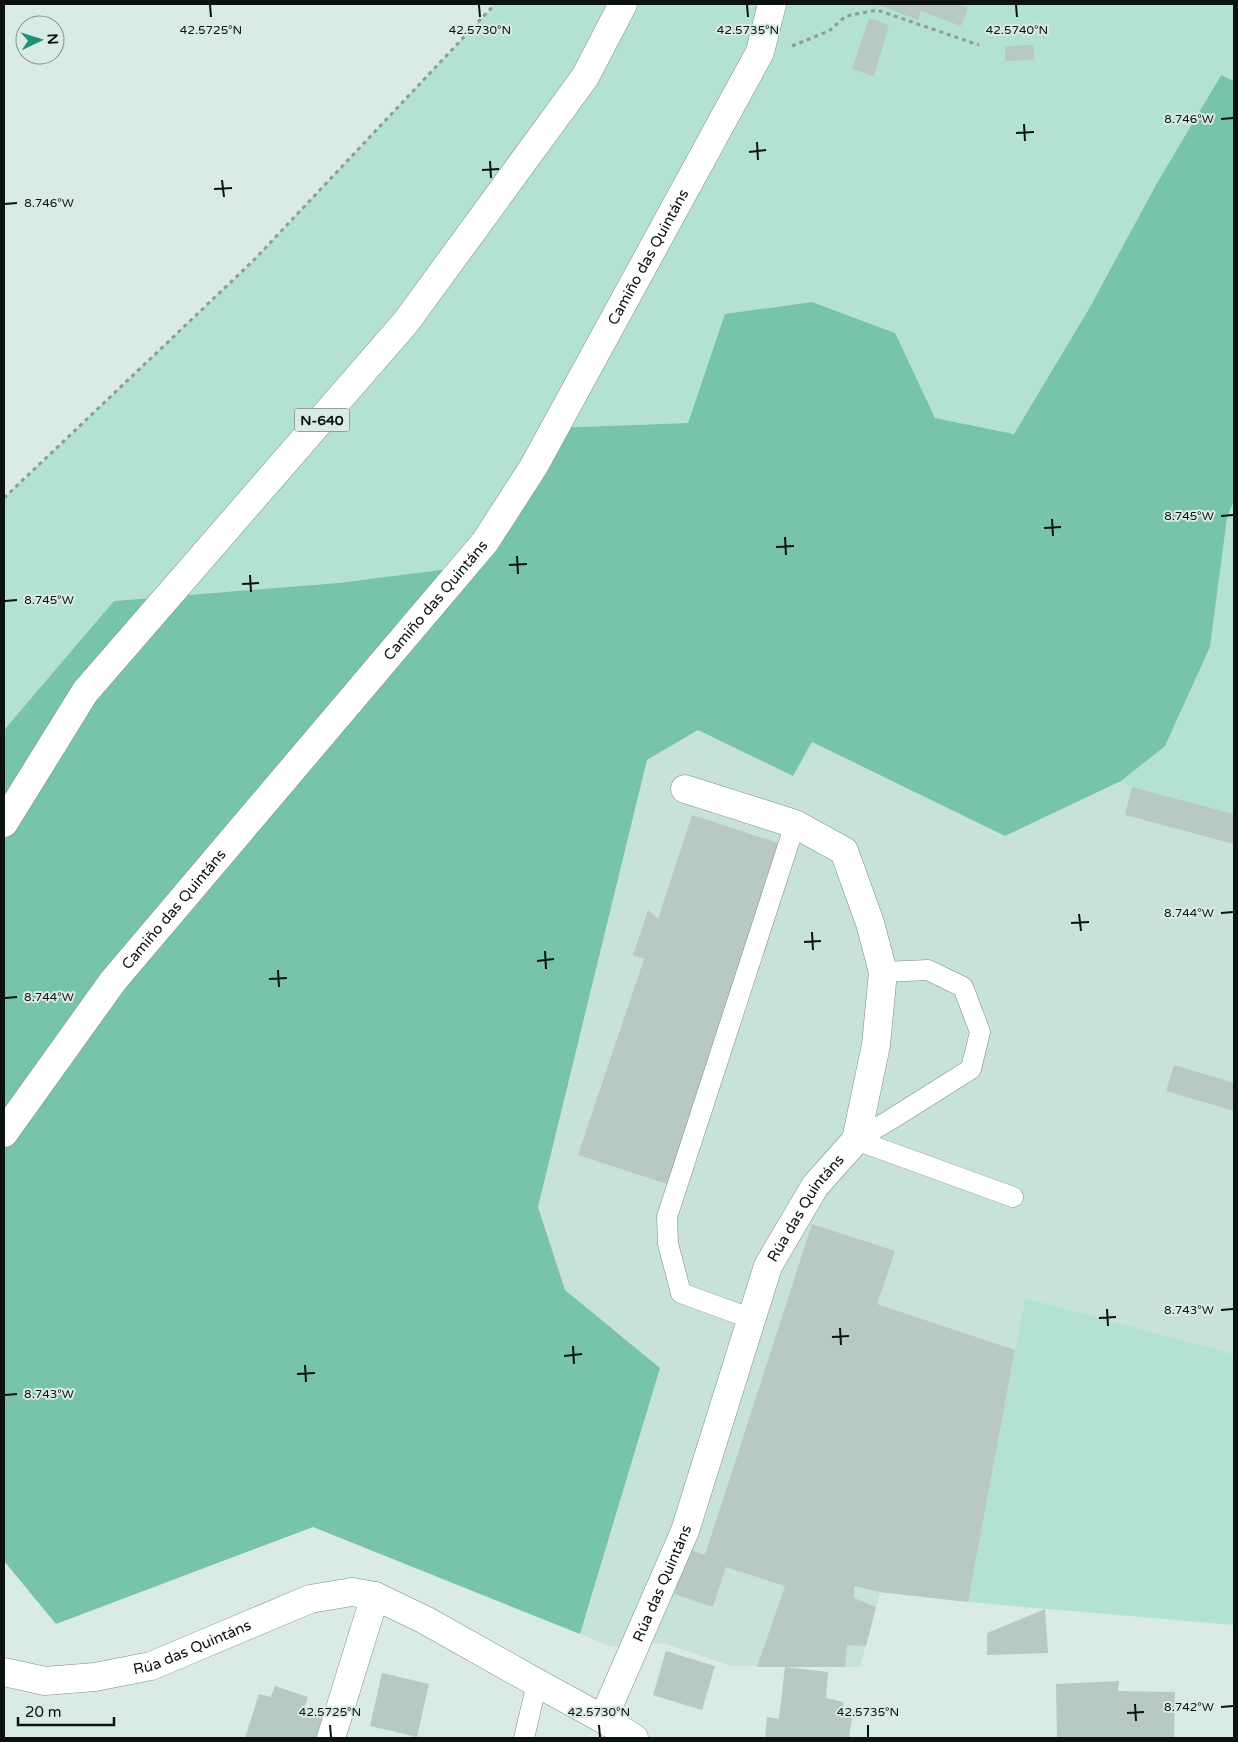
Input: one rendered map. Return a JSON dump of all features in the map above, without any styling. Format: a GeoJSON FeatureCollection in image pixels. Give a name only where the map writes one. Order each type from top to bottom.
{"type":"FeatureCollection","features":[{"type":"Feature","properties":{"kind":"main road","name":"N-640"},"geometry":{"type":"LineString","coordinates":[[4,823],[85,692],[406,322],[585,77],[623,4]]}},
{"type":"Feature","properties":{"kind":"main road","name":"Camiño das Quintáns"},"geometry":{"type":"LineString","coordinates":[[4,1134],[113,981],[485,542],[538,458],[760,52],[772,4]]}},
{"type":"Feature","properties":{"kind":"main road","name":"Rúa das Quintáns"},"geometry":{"type":"LineString","coordinates":[[603,1719],[685,1531],[768,1266],[815,1186],[856,1140],[876,1045],[883,972],[870,923],[844,851],[795,824],[685,789]]}},
{"type":"Feature","properties":{"kind":"main road","name":"Rúa das Quintáns"},"geometry":{"type":"LineString","coordinates":[[4,1672],[45,1681],[95,1677],[151,1666],[310,1599],[352,1592],[374,1596],[425,1620],[634,1738]]}},
{"type":"Feature","properties":{"kind":"main road"},"geometry":{"type":"LineString","coordinates":[[331,1738],[374,1596]]}},
{"type":"Feature","properties":{"kind":"lane"},"geometry":{"type":"LineString","coordinates":[[752,1319],[681,1293],[668,1244],[667,1217],[795,824]]}},
{"type":"Feature","properties":{"kind":"lane"},"geometry":{"type":"LineString","coordinates":[[856,1140],[970,1069],[980,1032],[963,987],[928,970],[883,972]]}},
{"type":"Feature","properties":{"kind":"lane"},"geometry":{"type":"LineString","coordinates":[[856,1140],[1013,1197]]}},
{"type":"Feature","properties":{"kind":"lane"},"geometry":{"type":"LineString","coordinates":[[524,1738],[537,1684]]}},
{"type":"Feature","properties":{"kind":"path"},"geometry":{"type":"LineString","coordinates":[[4,498],[253,261],[495,4]]}},
{"type":"Feature","properties":{"kind":"path"},"geometry":{"type":"LineString","coordinates":[[760,52],[791,46],[829,31],[846,16],[876,10],[979,45]]}},
{"type":"Feature","properties":{"kind":"shaded area"},"geometry":{"type":"Polygon","coordinates":[[[698,730],[793,776],[812,742],[1005,836],[1121,781],[1132,787],[1234,814],[1234,1354],[1025,1298],[968,1602],[880,1592],[860,1667],[731,1666],[663,1643],[612,1647],[580,1634],[660,1368],[565,1290],[538,1207],[647,760],[698,730]]]}},
{"type":"Feature","properties":{"kind":"green space"},"geometry":{"type":"Polygon","coordinates":[[[495,4],[1234,4],[1234,81],[1220,75],[1090,307],[1014,434],[935,418],[879,327],[812,302],[726,314],[688,423],[555,428],[464,567],[338,583],[114,601],[4,730],[4,498],[253,261],[495,4]]]}},
{"type":"Feature","properties":{"kind":"green space"},"geometry":{"type":"Polygon","coordinates":[[[1221,75],[1234,81],[1234,500],[1227,518],[1210,647],[1165,746],[1121,781],[1005,836],[812,742],[793,776],[698,730],[647,760],[538,1207],[565,1290],[660,1368],[580,1634],[313,1527],[56,1624],[4,1561],[4,730],[114,601],[338,583],[464,567],[554,428],[688,423],[725,314],[812,302],[895,333],[935,418],[1014,434],[1090,307],[1156,185],[1221,75]]]}},
{"type":"Feature","properties":{"kind":"green space"},"geometry":{"type":"Polygon","coordinates":[[[1234,500],[1234,814],[1132,787],[1121,781],[1175,724],[1210,647],[1227,518],[1234,500]]]}},
{"type":"Feature","properties":{"kind":"green space"},"geometry":{"type":"Polygon","coordinates":[[[1025,1298],[1234,1354],[1234,1625],[968,1602],[1025,1298]]]}},
{"type":"Feature","properties":{"kind":"building"},"geometry":{"type":"Polygon","coordinates":[[[876,4],[958,4],[968,8],[961,26],[921,11],[918,20],[876,4]]]}},
{"type":"Feature","properties":{"kind":"building"},"geometry":{"type":"Polygon","coordinates":[[[869,18],[889,25],[874,76],[852,69],[869,18]]]}},
{"type":"Feature","properties":{"kind":"building"},"geometry":{"type":"Polygon","coordinates":[[[1034,45],[1034,60],[1005,61],[1005,46],[1034,45]]]}},
{"type":"Feature","properties":{"kind":"building"},"geometry":{"type":"Polygon","coordinates":[[[1132,787],[1234,814],[1234,844],[1125,815],[1132,787]]]}},
{"type":"Feature","properties":{"kind":"building"},"geometry":{"type":"Polygon","coordinates":[[[692,815],[781,844],[667,1184],[578,1155],[644,959],[633,955],[648,910],[658,919],[692,815]]]}},
{"type":"Feature","properties":{"kind":"building"},"geometry":{"type":"Polygon","coordinates":[[[1174,1065],[1234,1083],[1234,1111],[1166,1091],[1174,1065]]]}},
{"type":"Feature","properties":{"kind":"building"},"geometry":{"type":"Polygon","coordinates":[[[812,1224],[895,1251],[877,1304],[1015,1350],[968,1602],[880,1592],[854,1586],[854,1598],[876,1607],[866,1646],[847,1645],[845,1667],[757,1667],[785,1586],[726,1567],[713,1607],[674,1594],[689,1549],[705,1555],[812,1224]]]}},
{"type":"Feature","properties":{"kind":"building"},"geometry":{"type":"Polygon","coordinates":[[[1045,1609],[1048,1653],[987,1655],[987,1633],[1045,1609]]]}},
{"type":"Feature","properties":{"kind":"building"},"geometry":{"type":"Polygon","coordinates":[[[666,1651],[715,1666],[702,1710],[653,1695],[666,1651]]]}},
{"type":"Feature","properties":{"kind":"building"},"geometry":{"type":"Polygon","coordinates":[[[785,1667],[828,1672],[826,1698],[843,1702],[844,1709],[853,1711],[849,1738],[765,1738],[767,1717],[779,1719],[785,1667]]]}},
{"type":"Feature","properties":{"kind":"building"},"geometry":{"type":"Polygon","coordinates":[[[382,1673],[429,1684],[417,1737],[370,1726],[382,1673]]]}},
{"type":"Feature","properties":{"kind":"building"},"geometry":{"type":"Polygon","coordinates":[[[1119,1681],[1118,1691],[1175,1692],[1174,1738],[1057,1738],[1056,1684],[1119,1681]]]}},
{"type":"Feature","properties":{"kind":"building"},"geometry":{"type":"Polygon","coordinates":[[[275,1686],[308,1697],[304,1709],[323,1715],[316,1738],[245,1738],[259,1694],[271,1697],[275,1686]]]}}]}
